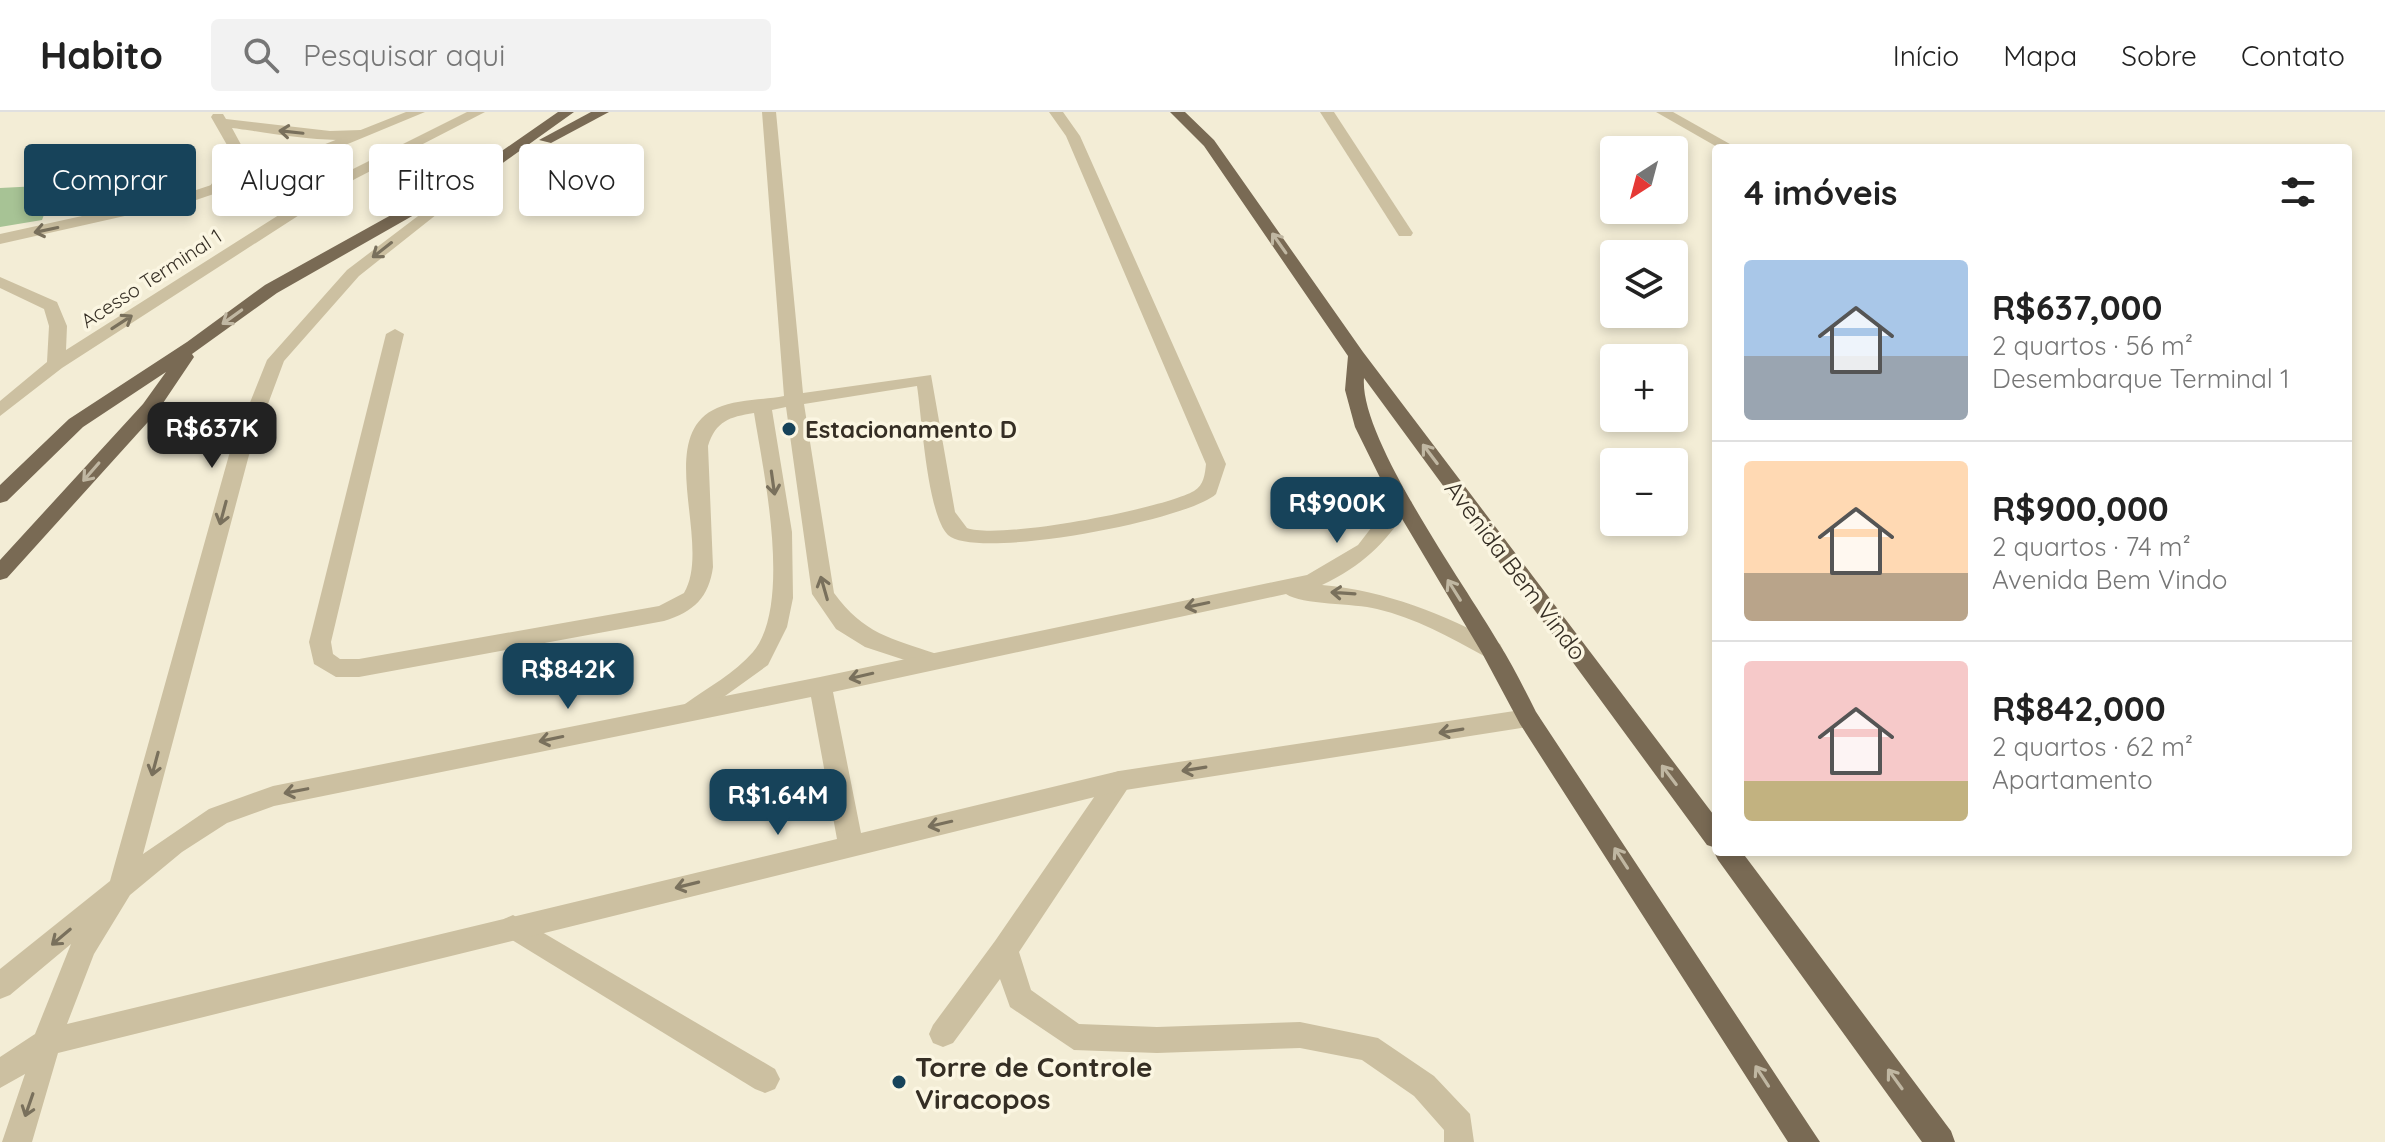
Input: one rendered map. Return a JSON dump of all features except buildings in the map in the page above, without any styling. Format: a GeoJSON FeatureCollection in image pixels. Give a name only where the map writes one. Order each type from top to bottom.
{"type":"FeatureCollection","features":[{"type":"Feature","properties":{"kind":"main road"},"geometry":{"type":"LineString","coordinates":[[503,157],[567,112]]}},
{"type":"Feature","properties":{"kind":"main road"},"geometry":{"type":"LineString","coordinates":[[503,160],[602,112]]}},
{"type":"Feature","properties":{"kind":"main road","name":"Avenida Bem Vindo"},"geometry":{"type":"LineString","coordinates":[[1177,112],[1209,143],[1357,356],[1712,832]]}},
{"type":"Feature","properties":{"kind":"main road"},"geometry":{"type":"LineString","coordinates":[[0,496],[76,423],[193,346],[271,289],[401,216]]}},
{"type":"Feature","properties":{"kind":"main road"},"geometry":{"type":"LineString","coordinates":[[0,573],[150,408],[193,346]]}},
{"type":"Feature","properties":{"kind":"main road"},"geometry":{"type":"LineString","coordinates":[[1357,356],[1354,390],[1364,427],[1402,502],[1492,650],[1528,718],[1805,1142]]}},
{"type":"Feature","properties":{"kind":"main road"},"geometry":{"type":"LineString","coordinates":[[1730,856],[1940,1142]]}},
{"type":"Feature","properties":{"kind":"street"},"geometry":{"type":"LineString","coordinates":[[336,144],[418,112]]}},
{"type":"Feature","properties":{"kind":"street","name":"Acesso Terminal 1"},"geometry":{"type":"LineString","coordinates":[[0,410],[56,364],[350,176],[478,112]]}},
{"type":"Feature","properties":{"kind":"street"},"geometry":{"type":"LineString","coordinates":[[769,112],[794,401],[823,594],[844,623],[873,641],[929,660]]}},
{"type":"Feature","properties":{"kind":"street"},"geometry":{"type":"LineString","coordinates":[[395,334],[320,642],[322,658],[336,668],[359,668],[664,613],[694,597],[703,575],[697,468],[704,428],[723,412],[925,379],[945,512],[952,528],[969,537],[995,538],[1096,521],[1173,505],[1202,495],[1214,483],[1216,464],[1073,136],[1056,112]]}},
{"type":"Feature","properties":{"kind":"street"},"geometry":{"type":"LineString","coordinates":[[1327,112],[1405,233]]}},
{"type":"Feature","properties":{"kind":"street"},"geometry":{"type":"LineString","coordinates":[[1663,112],[1723,144]]}},
{"type":"Feature","properties":{"kind":"street"},"geometry":{"type":"LineString","coordinates":[[218,118],[330,135],[361,134]]}},
{"type":"Feature","properties":{"kind":"street"},"geometry":{"type":"LineString","coordinates":[[218,118],[233,144]]}},
{"type":"Feature","properties":{"kind":"street"},"geometry":{"type":"LineString","coordinates":[[0,239],[212,189]]}},
{"type":"Feature","properties":{"kind":"street"},"geometry":{"type":"LineString","coordinates":[[17,1142],[41,1069],[45,1043],[83,948],[121,887],[239,455],[276,360],[353,273],[426,216]]}},
{"type":"Feature","properties":{"kind":"street"},"geometry":{"type":"LineString","coordinates":[[0,282],[51,306],[58,326],[56,364]]}},
{"type":"Feature","properties":{"kind":"street"},"geometry":{"type":"LineString","coordinates":[[693,710],[764,656],[778,624],[782,591],[781,538],[762,406]]}},
{"type":"Feature","properties":{"kind":"street"},"geometry":{"type":"LineString","coordinates":[[0,986],[173,844],[218,816],[273,796],[820,686],[929,660],[1312,581],[1354,562],[1382,534],[1402,502]]}},
{"type":"Feature","properties":{"kind":"street"},"geometry":{"type":"LineString","coordinates":[[1274,590],[1354,594],[1391,602],[1428,615],[1492,650]]}},
{"type":"Feature","properties":{"kind":"street"},"geometry":{"type":"LineString","coordinates":[[820,686],[851,845]]}},
{"type":"Feature","properties":{"kind":"street"},"geometry":{"type":"LineString","coordinates":[[0,1074],[45,1043],[1119,781],[1528,718]]}},
{"type":"Feature","properties":{"kind":"street"},"geometry":{"type":"LineString","coordinates":[[943,1034],[1005,950],[1119,781]]}},
{"type":"Feature","properties":{"kind":"street"},"geometry":{"type":"LineString","coordinates":[[513,927],[765,1079]]}},
{"type":"Feature","properties":{"kind":"street"},"geometry":{"type":"LineString","coordinates":[[1005,950],[1020,998],[1074,1037],[1157,1040],[1300,1035],[1368,1048],[1424,1086],[1459,1124],[1459,1142]]}},
{"type":"Feature","properties":{"kind":"green space"},"geometry":{"type":"Polygon","coordinates":[[[24,187],[24,216],[43,216],[42,220],[0,227],[0,188],[24,187]]]}},
{"type":"Feature","properties":{"kind":"place","name":"Estacionamento D"},"geometry":{"type":"Point","coordinates":[789,429]}},
{"type":"Feature","properties":{"kind":"place","name":"Torre de Controle Viracopos"},"geometry":{"type":"Point","coordinates":[899,1082]}}]}
